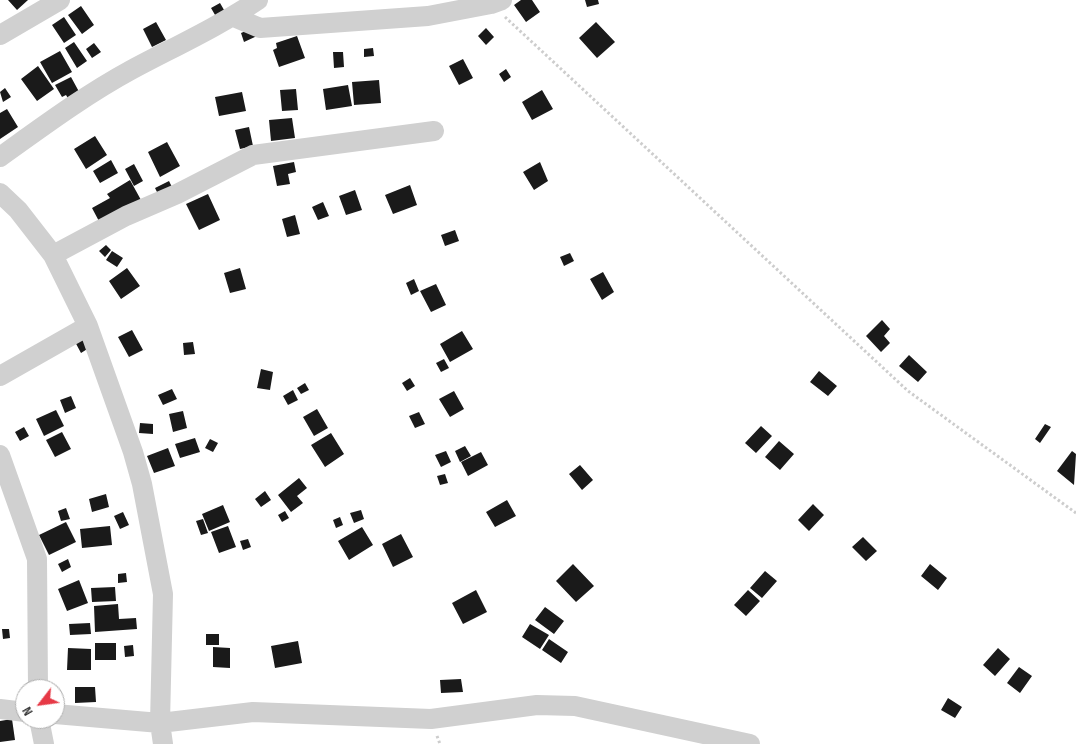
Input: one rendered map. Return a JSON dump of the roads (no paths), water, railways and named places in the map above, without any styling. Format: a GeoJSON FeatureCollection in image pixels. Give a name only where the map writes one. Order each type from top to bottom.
{"type":"FeatureCollection","features":[{"type":"Feature","properties":{"kind":"street"},"geometry":{"type":"LineString","coordinates":[[0,35],[60,0]]}},
{"type":"Feature","properties":{"kind":"street"},"geometry":{"type":"LineString","coordinates":[[0,157],[61,113],[129,71],[234,17],[258,0]]}},
{"type":"Feature","properties":{"kind":"street"},"geometry":{"type":"LineString","coordinates":[[234,17],[260,28],[428,16],[497,2]]}},
{"type":"Feature","properties":{"kind":"street"},"geometry":{"type":"LineString","coordinates":[[53,255],[252,155],[434,131]]}},
{"type":"Feature","properties":{"kind":"street"},"geometry":{"type":"LineString","coordinates":[[0,193],[18,210],[53,255],[88,326],[135,460],[163,594],[160,723],[163,744]]}},
{"type":"Feature","properties":{"kind":"street"},"geometry":{"type":"LineString","coordinates":[[0,376],[88,326]]}},
{"type":"Feature","properties":{"kind":"street"},"geometry":{"type":"LineString","coordinates":[[0,455],[37,559],[38,679]]}},
{"type":"Feature","properties":{"kind":"street"},"geometry":{"type":"LineString","coordinates":[[65,715],[160,723],[253,712],[431,719],[537,705],[575,706],[750,744]]}},
{"type":"Feature","properties":{"kind":"street"},"geometry":{"type":"LineString","coordinates":[[0,709],[15,711]]}},
{"type":"Feature","properties":{"kind":"street"},"geometry":{"type":"LineString","coordinates":[[42,729],[44,744]]}}]}
